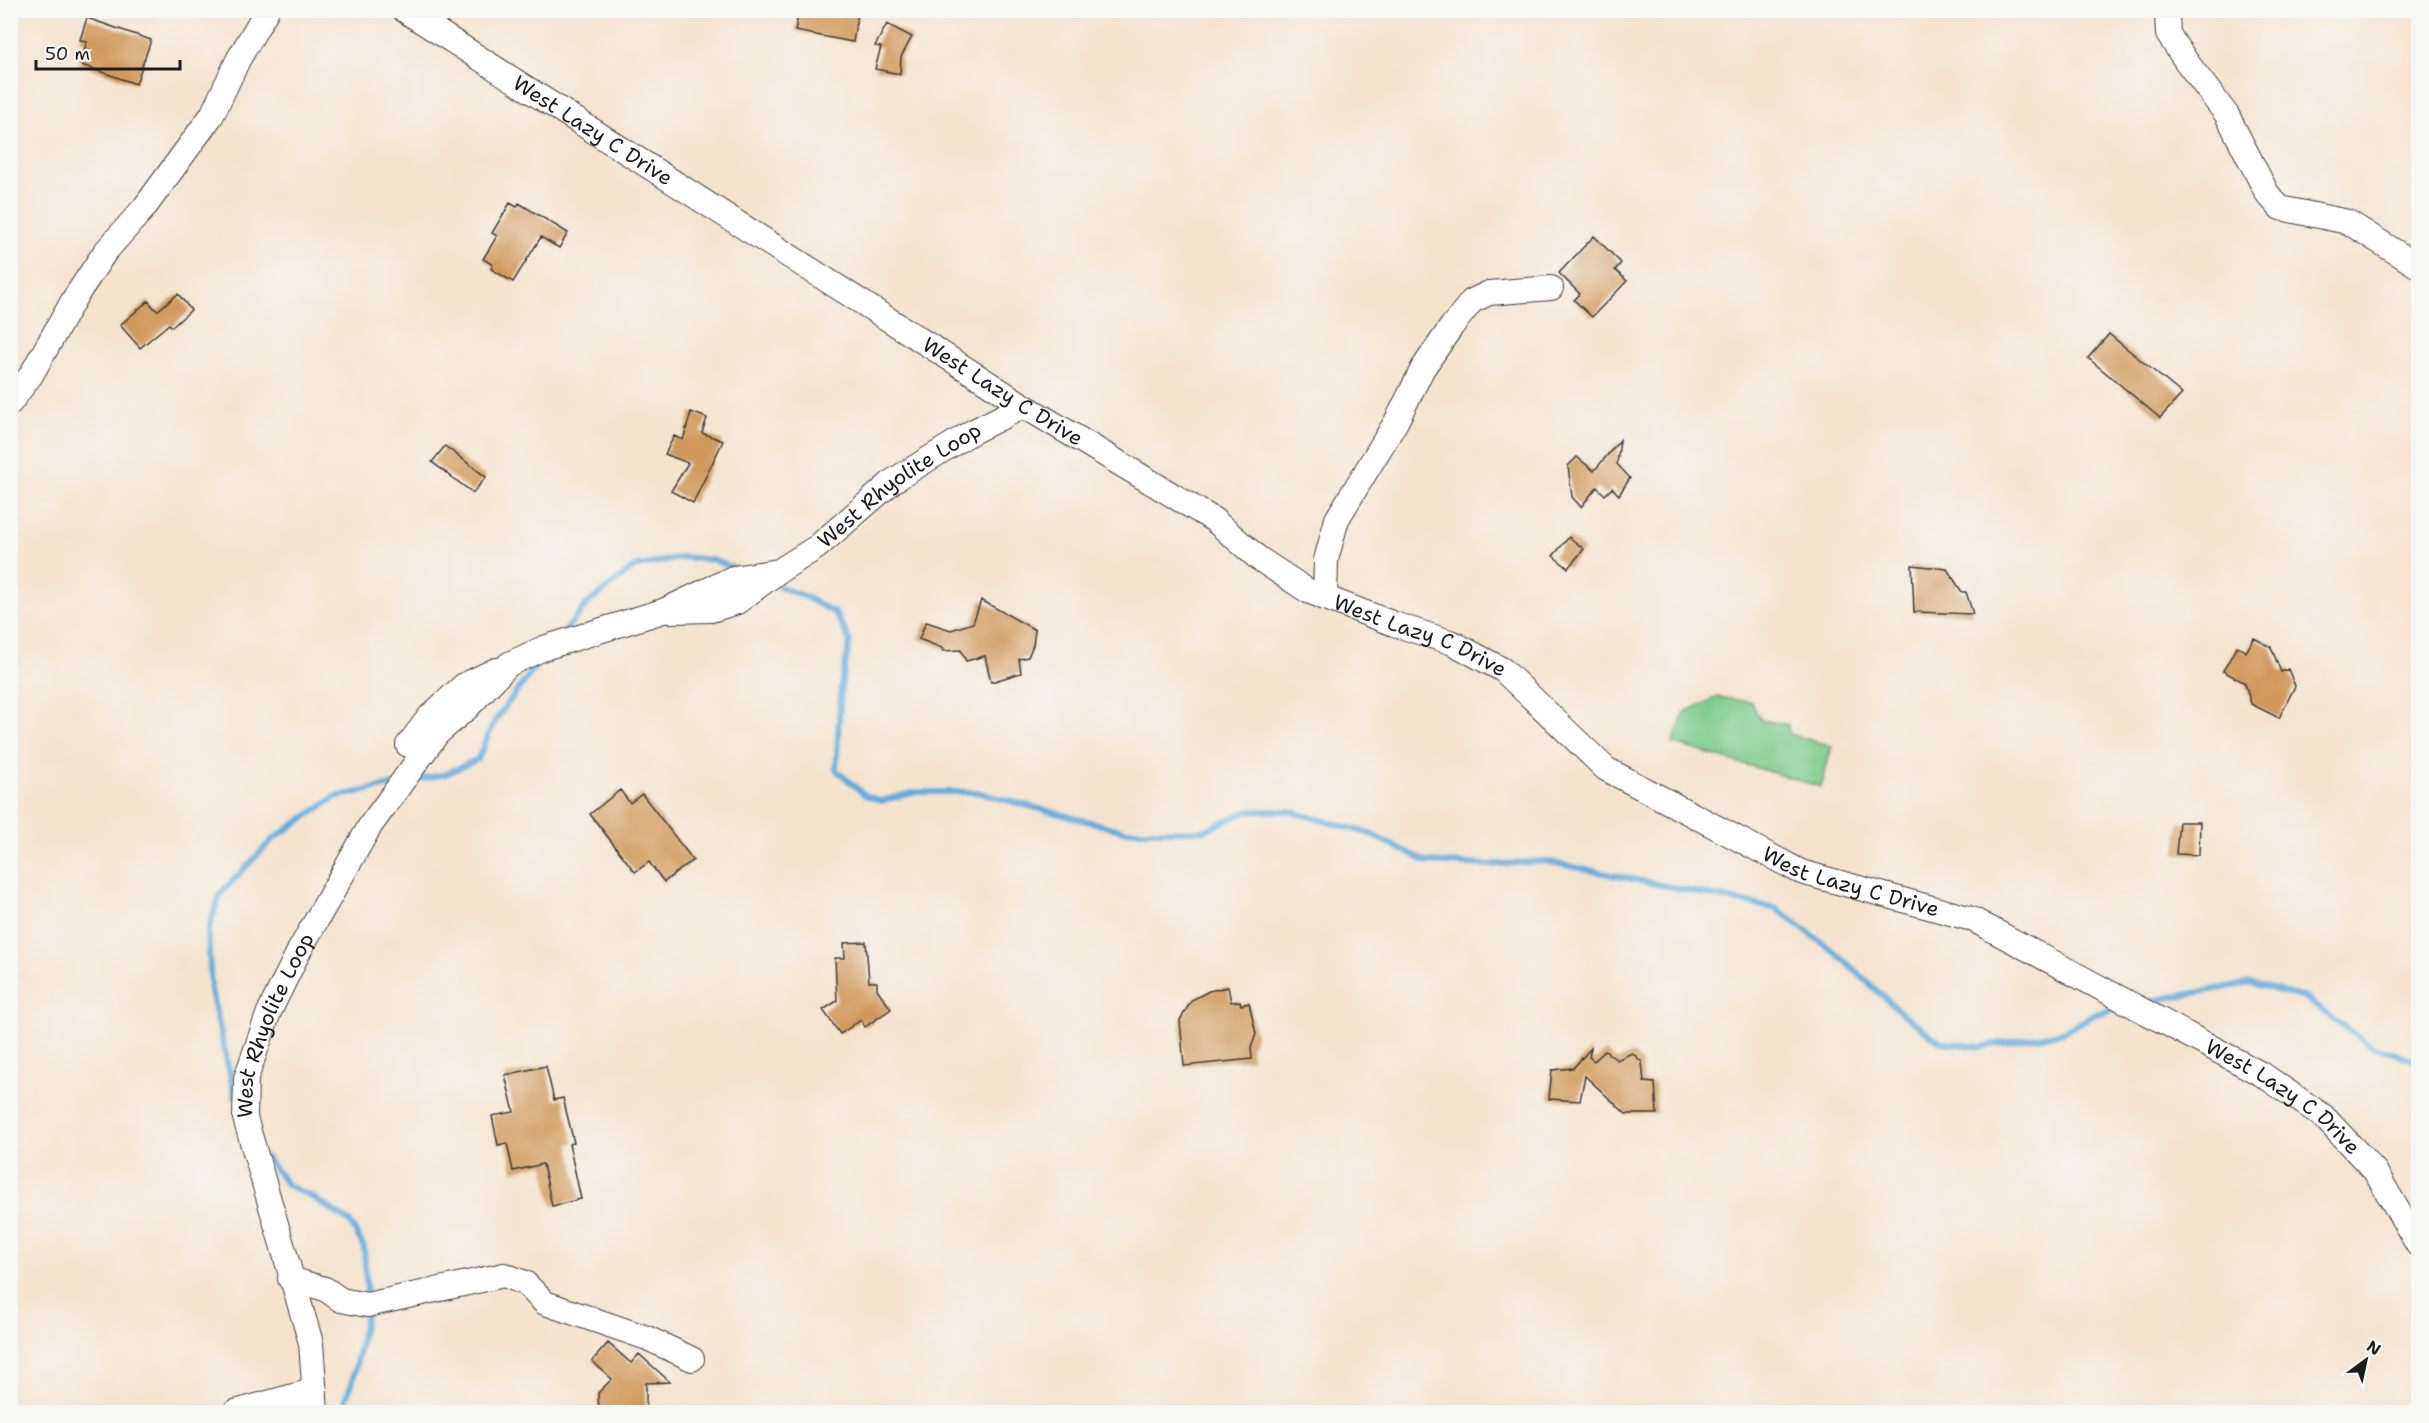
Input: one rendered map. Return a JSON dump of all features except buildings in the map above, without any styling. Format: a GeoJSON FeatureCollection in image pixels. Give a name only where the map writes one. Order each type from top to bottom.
{"type":"FeatureCollection","features":[{"type":"Feature","properties":{"kind":"street"},"geometry":{"type":"LineString","coordinates":[[10,403],[31,375],[74,300],[105,252],[144,208],[212,115],[238,60],[267,10]]}},
{"type":"Feature","properties":{"kind":"street","name":"West Lazy C Drive"},"geometry":{"type":"LineString","coordinates":[[404,10],[1024,406],[1214,520],[1258,558],[1308,591],[1394,624],[1453,643],[1503,670],[1606,769],[1800,872],[1972,919],[2263,1075],[2322,1116],[2375,1171],[2418,1245]]}},
{"type":"Feature","properties":{"kind":"street"},"geometry":{"type":"LineString","coordinates":[[2169,10],[2167,14],[2168,34],[2186,62],[2227,115],[2267,193],[2280,208],[2348,222],[2418,266]]}},
{"type":"Feature","properties":{"kind":"street"},"geometry":{"type":"LineString","coordinates":[[1325,598],[1326,560],[1337,519],[1396,423],[1423,368],[1452,326],[1472,301],[1489,293],[1551,288]]}},
{"type":"Feature","properties":{"kind":"street","name":"West Rhyolite Loop"},"geometry":{"type":"LineString","coordinates":[[315,1401],[311,1343],[245,1118],[246,1078],[269,1012],[295,960],[370,826],[437,734],[466,709],[509,664],[544,648],[663,611],[733,578],[779,571],[817,547],[892,481],[972,432],[1024,406]]}},
{"type":"Feature","properties":{"kind":"street"},"geometry":{"type":"LineString","coordinates":[[291,1279],[325,1289],[341,1300],[367,1305],[504,1275],[525,1283],[545,1303],[647,1338],[692,1359]]}},
{"type":"Feature","properties":{"kind":"street"},"geometry":{"type":"LineString","coordinates":[[235,1413],[315,1401]]}},
{"type":"Feature","properties":{"kind":"green space"},"geometry":{"type":"Polygon","coordinates":[[[1717,697],[1751,702],[1761,720],[1788,725],[1789,734],[1832,746],[1821,787],[1672,743],[1685,712],[1717,697]]]}},
{"type":"Feature","properties":{"kind":"waterway"},"geometry":{"type":"LineString","coordinates":[[563,633],[587,604],[634,567],[683,557],[713,560],[737,569]]}},
{"type":"Feature","properties":{"kind":"waterway"},"geometry":{"type":"LineString","coordinates":[[771,583],[806,597],[835,613],[850,641],[841,686],[836,770],[865,795],[881,801],[916,792],[976,792],[1124,831],[1203,831],[1248,811],[1289,811],[1368,833],[1427,862],[1487,865],[1545,861],[1777,909],[1836,953],[1898,1010],[1940,1042],[1980,1047],[2061,1033],[2096,1014],[2123,1007]]}},
{"type":"Feature","properties":{"kind":"waterway"},"geometry":{"type":"LineString","coordinates":[[410,781],[446,774],[478,759],[494,722],[541,659]]}},
{"type":"Feature","properties":{"kind":"waterway"},"geometry":{"type":"LineString","coordinates":[[235,1096],[211,991],[208,931],[220,894],[273,839],[335,797],[392,785]]}},
{"type":"Feature","properties":{"kind":"waterway"},"geometry":{"type":"LineString","coordinates":[[2144,1002],[2251,983],[2305,998],[2371,1046],[2418,1061]]}},
{"type":"Feature","properties":{"kind":"waterway"},"geometry":{"type":"LineString","coordinates":[[266,1157],[287,1185],[312,1197],[350,1222],[364,1247],[367,1298]]}},
{"type":"Feature","properties":{"kind":"waterway"},"geometry":{"type":"LineString","coordinates":[[341,1412],[353,1380],[367,1309]]}}]}
